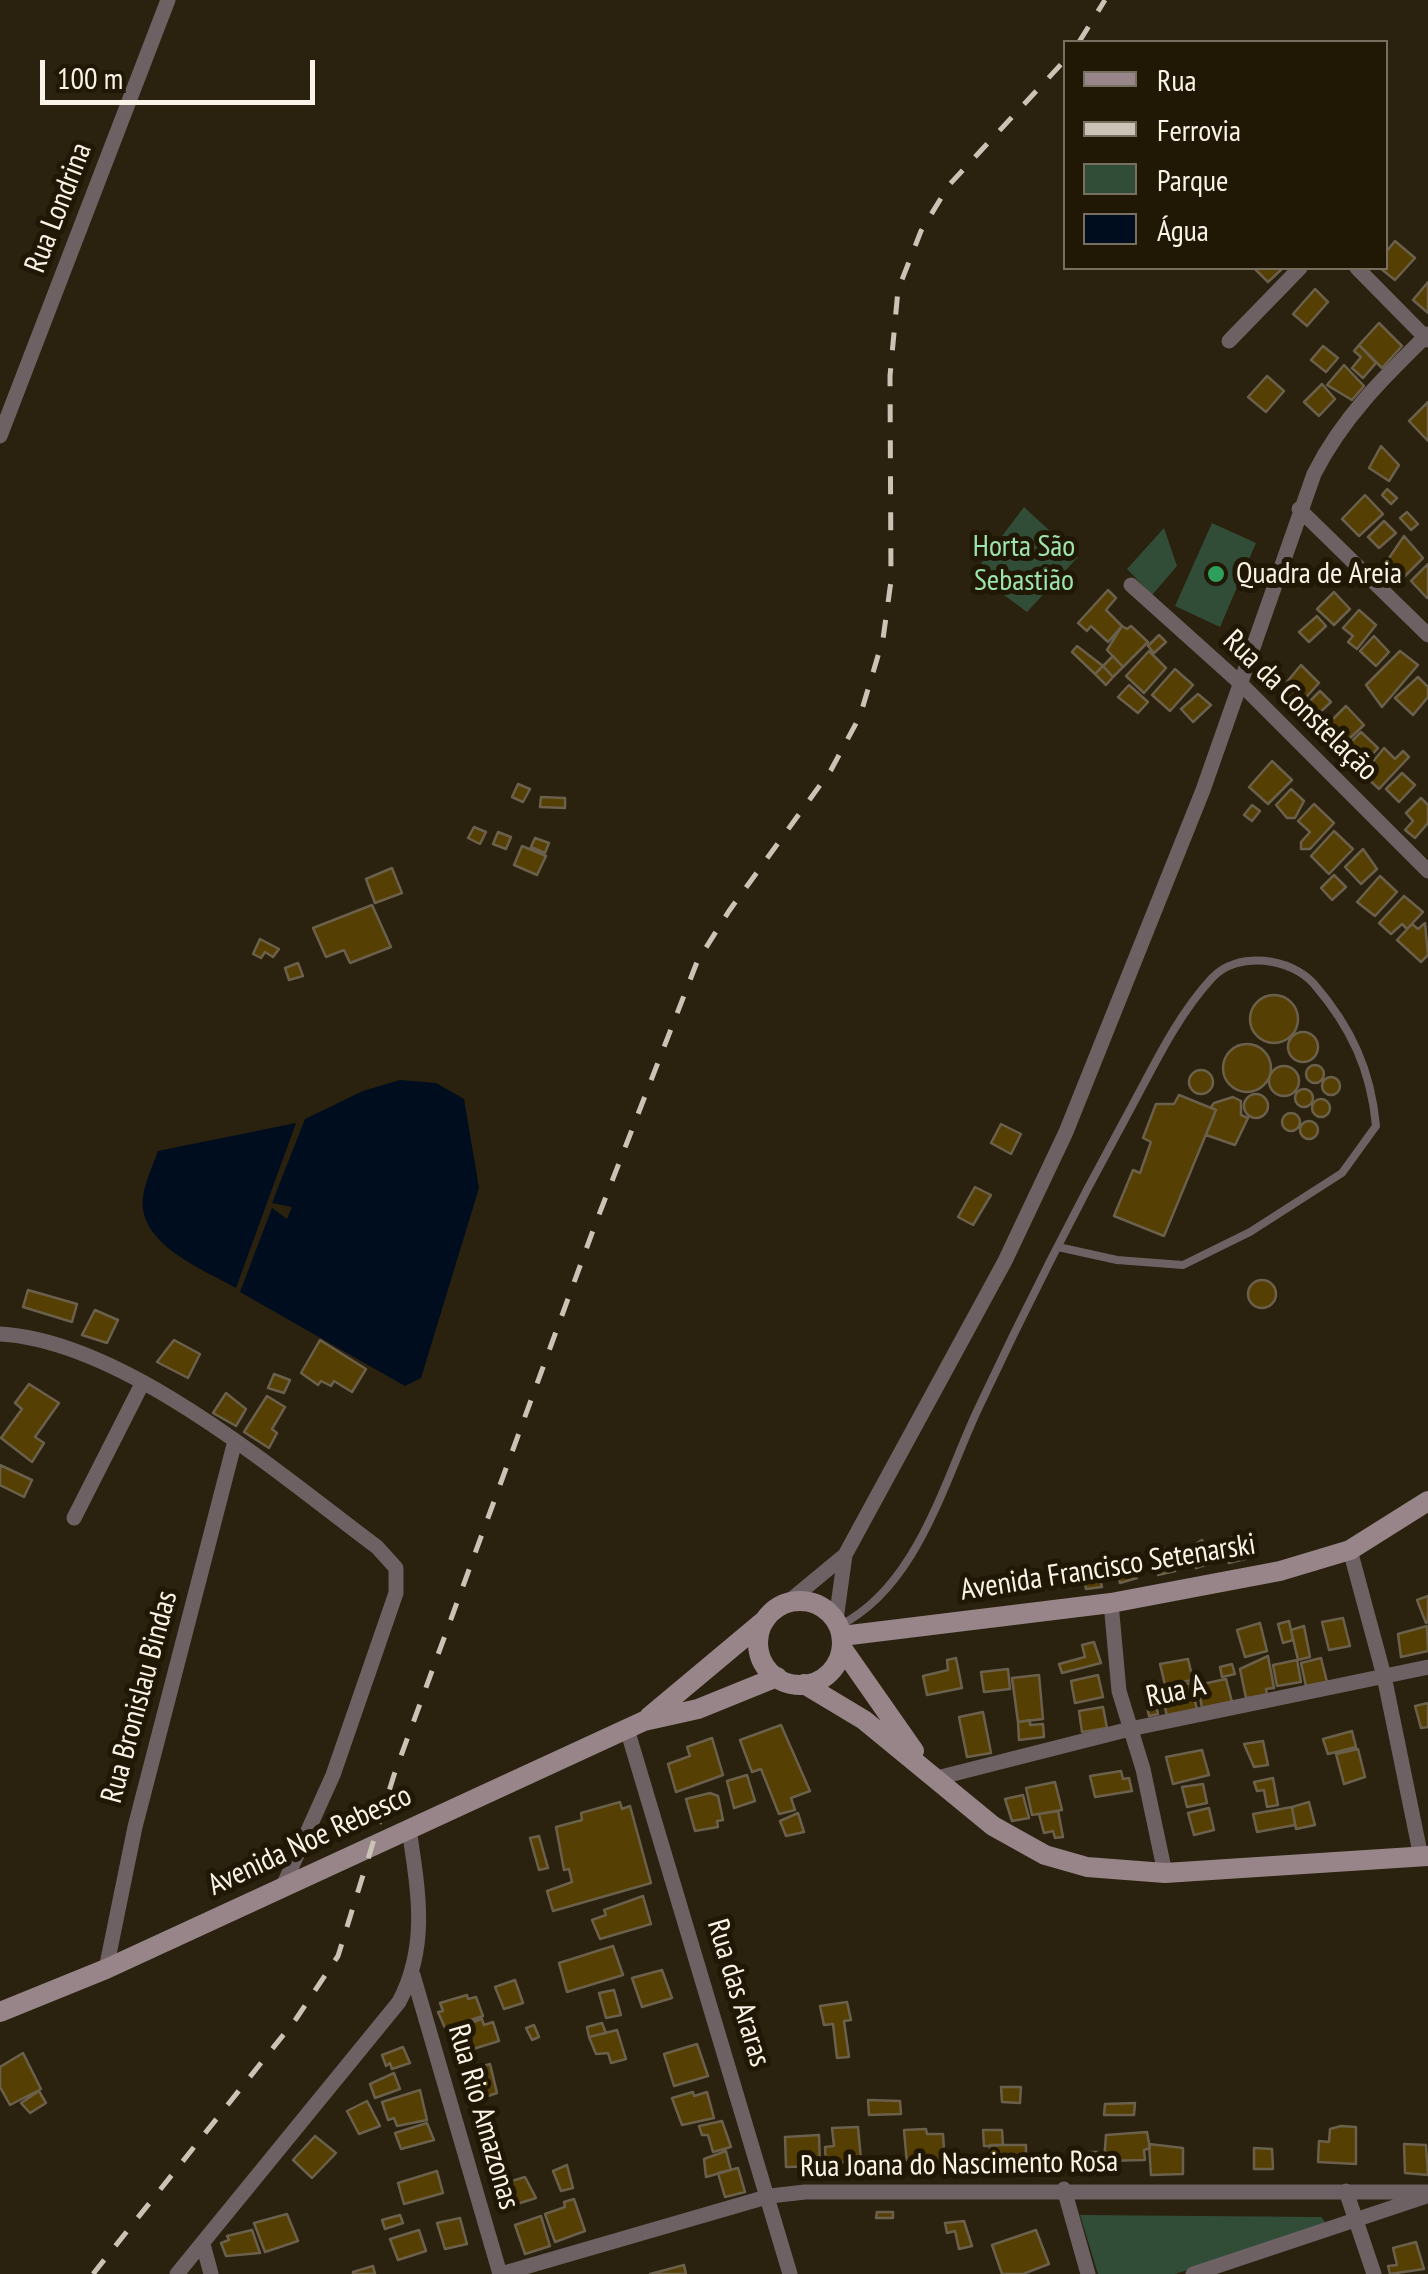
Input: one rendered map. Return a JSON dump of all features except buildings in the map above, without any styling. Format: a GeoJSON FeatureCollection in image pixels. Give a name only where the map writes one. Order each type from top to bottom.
{"type":"FeatureCollection","features":[{"type":"Feature","properties":{"kind":"main road","name":"Avenida Francisco Setenarski"},"geometry":{"type":"LineString","coordinates":[[840,1633],[1111,1603],[1226,1583],[1350,1550],[1428,1501]]}},
{"type":"Feature","properties":{"kind":"main road"},"geometry":{"type":"LineString","coordinates":[[930,1771],[840,1633],[814,1603],[787,1603],[766,1619],[758,1644],[761,1657],[777,1677],[804,1684],[864,1720],[992,1826],[1045,1855],[1087,1866],[1164,1872],[1425,1856]]}},
{"type":"Feature","properties":{"kind":"main road","name":"Avenida Noe Rebesco"},"geometry":{"type":"LineString","coordinates":[[636,1725],[766,1619]]}},
{"type":"Feature","properties":{"kind":"main road"},"geometry":{"type":"LineString","coordinates":[[804,1684],[830,1673],[840,1633]]}},
{"type":"Feature","properties":{"kind":"main road","name":"Avenida Noe Rebesco"},"geometry":{"type":"LineString","coordinates":[[0,2012],[106,1969],[636,1725],[698,1709],[777,1677]]}},
{"type":"Feature","properties":{"kind":"street","name":"Rua Londrina"},"geometry":{"type":"LineString","coordinates":[[0,436],[168,0]]}},
{"type":"Feature","properties":{"kind":"street"},"geometry":{"type":"LineString","coordinates":[[1229,341],[1298,270]]}},
{"type":"Feature","properties":{"kind":"street"},"geometry":{"type":"LineString","coordinates":[[787,1603],[845,1555],[1005,1261],[1066,1132],[1136,966],[1299,510],[1330,444],[1364,398],[1427,337],[1359,270]]}},
{"type":"Feature","properties":{"kind":"street"},"geometry":{"type":"LineString","coordinates":[[1299,510],[1428,634]]}},
{"type":"Feature","properties":{"kind":"street","name":"Rua da Constelação"},"geometry":{"type":"LineString","coordinates":[[1131,585],[1239,682],[1428,871]]}},
{"type":"Feature","properties":{"kind":"street"},"geometry":{"type":"LineString","coordinates":[[0,1334],[77,1352],[142,1384],[234,1441],[377,1546],[396,1568],[396,1593],[333,1776],[282,1886]]}},
{"type":"Feature","properties":{"kind":"street"},"geometry":{"type":"LineString","coordinates":[[74,1518],[142,1384]]}},
{"type":"Feature","properties":{"kind":"street","name":"Rua Bronislau Bindas"},"geometry":{"type":"LineString","coordinates":[[106,1969],[135,1827],[234,1441]]}},
{"type":"Feature","properties":{"kind":"street"},"geometry":{"type":"LineString","coordinates":[[1350,1550],[1384,1676],[1425,1856]]}},
{"type":"Feature","properties":{"kind":"street"},"geometry":{"type":"LineString","coordinates":[[840,1633],[845,1555]]}},
{"type":"Feature","properties":{"kind":"street"},"geometry":{"type":"LineString","coordinates":[[1111,1603],[1119,1691],[1164,1872]]}},
{"type":"Feature","properties":{"kind":"street","name":"Rua A"},"geometry":{"type":"LineString","coordinates":[[930,1771],[1428,1667]]}},
{"type":"Feature","properties":{"kind":"street","name":"Rua das Araras"},"geometry":{"type":"LineString","coordinates":[[636,1725],[790,2274]]}},
{"type":"Feature","properties":{"kind":"street"},"geometry":{"type":"LineString","coordinates":[[177,2274],[399,2002],[413,1975],[422,1915],[409,1829]]}},
{"type":"Feature","properties":{"kind":"street","name":"Rua Rio Amazonas"},"geometry":{"type":"LineString","coordinates":[[413,1975],[501,2274]]}},
{"type":"Feature","properties":{"kind":"street"},"geometry":{"type":"LineString","coordinates":[[1064,2190],[1088,2274]]}},
{"type":"Feature","properties":{"kind":"street","name":"Rua Joana do Nascimento Rosa"},"geometry":{"type":"LineString","coordinates":[[501,2274],[770,2196],[805,2192],[1428,2194]]}},
{"type":"Feature","properties":{"kind":"street"},"geometry":{"type":"LineString","coordinates":[[1346,2192],[1374,2274]]}},
{"type":"Feature","properties":{"kind":"street"},"geometry":{"type":"LineString","coordinates":[[1193,2274],[1428,2194]]}},
{"type":"Feature","properties":{"kind":"street"},"geometry":{"type":"LineString","coordinates":[[203,2244],[211,2274]]}},
{"type":"Feature","properties":{"kind":"lane"},"geometry":{"type":"LineString","coordinates":[[840,1633],[896,1580],[1058,1247],[1165,1046],[1214,976],[1249,960],[1273,962],[1305,975],[1350,1029],[1372,1089],[1376,1126],[1342,1173],[1250,1232],[1183,1265],[1117,1260],[1058,1247]]}},
{"type":"Feature","properties":{"kind":"green space","name":"Horta São Sebastião"},"geometry":{"type":"Polygon","coordinates":[[[1024,507],[1078,557],[1027,612],[974,573],[1024,507]]]}},
{"type":"Feature","properties":{"kind":"green space","name":"Quadra de Areia"},"geometry":{"type":"Polygon","coordinates":[[[1212,523],[1256,543],[1220,627],[1175,606],[1212,523]]]}},
{"type":"Feature","properties":{"kind":"green space"},"geometry":{"type":"Polygon","coordinates":[[[1164,528],[1177,566],[1152,595],[1127,569],[1164,528]]]}},
{"type":"Feature","properties":{"kind":"green space"},"geometry":{"type":"Polygon","coordinates":[[[1080,2215],[1321,2217],[1326,2223],[1324,2227],[1175,2274],[1098,2274],[1080,2215]]]}},
{"type":"Feature","properties":{"kind":"water"},"geometry":{"type":"Polygon","coordinates":[[[400,1080],[436,1083],[464,1099],[479,1188],[421,1378],[405,1386],[240,1292],[272,1208],[287,1219],[292,1207],[272,1203],[305,1119],[363,1091],[400,1080]]]}},
{"type":"Feature","properties":{"kind":"water"},"geometry":{"type":"Polygon","coordinates":[[[296,1123],[236,1288],[175,1253],[150,1228],[143,1197],[158,1151],[296,1123]]]}},
{"type":"Feature","properties":{"kind":"railway"},"geometry":{"type":"LineString","coordinates":[[1080,40],[1105,0]]}},
{"type":"Feature","properties":{"kind":"railway"},"geometry":{"type":"LineString","coordinates":[[93,2274],[296,2019],[338,1956],[394,1775],[595,1225],[697,962],[831,770],[860,716],[883,639],[891,581],[890,376],[898,290],[921,231],[949,185],[1063,62]]}},
{"type":"Feature","properties":{"kind":"place","name":"Quadra de Areia"},"geometry":{"type":"Point","coordinates":[1216,574]}}]}
